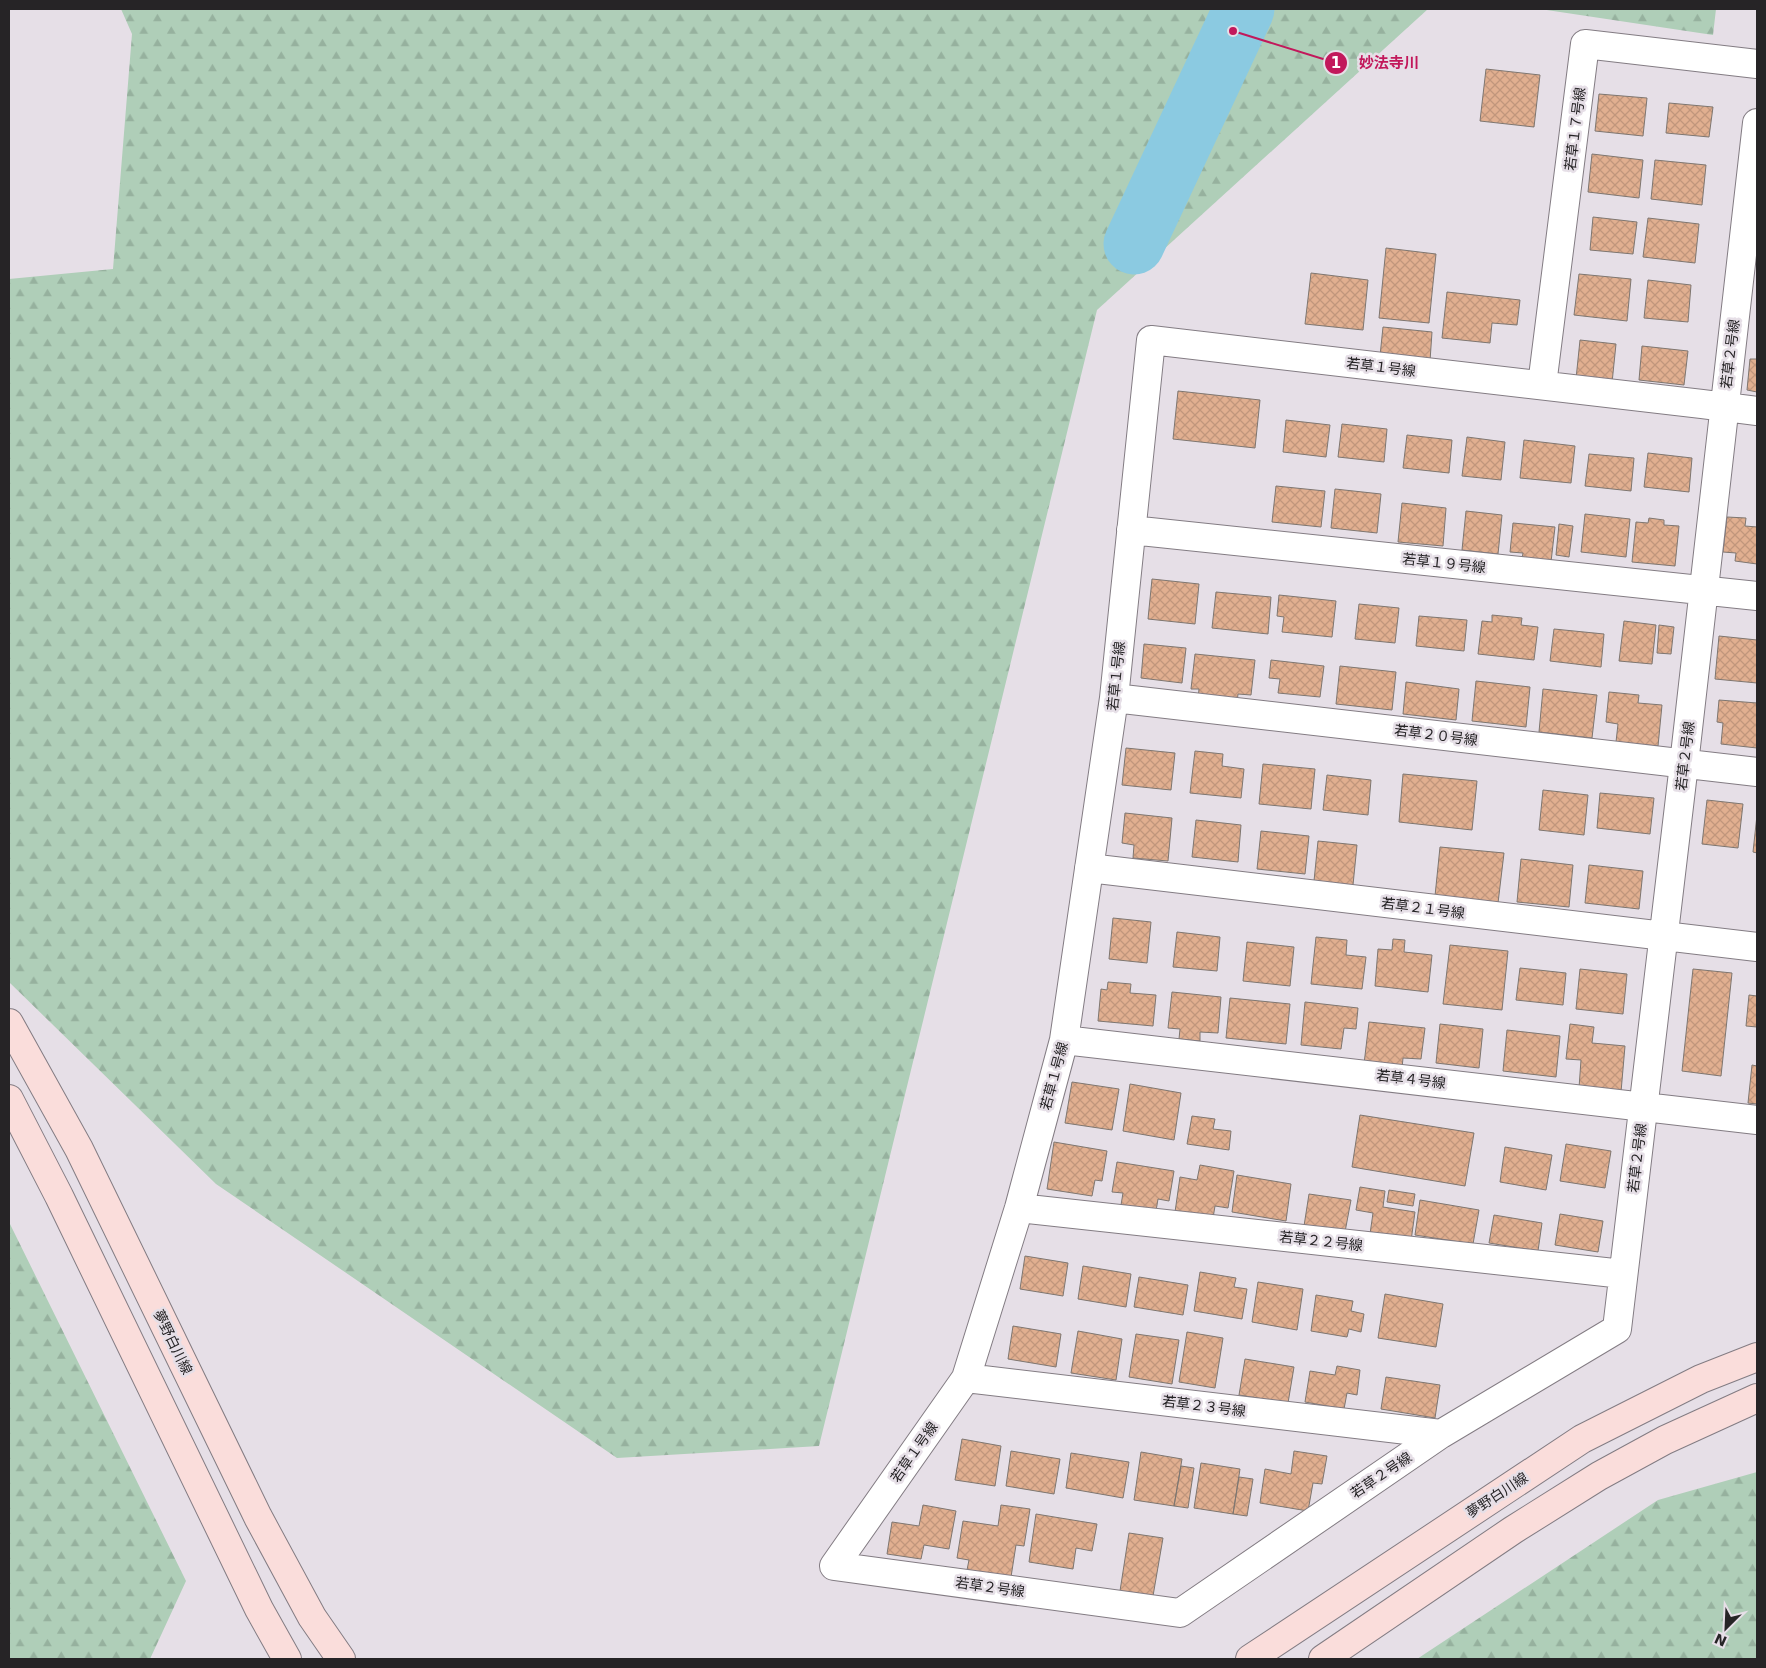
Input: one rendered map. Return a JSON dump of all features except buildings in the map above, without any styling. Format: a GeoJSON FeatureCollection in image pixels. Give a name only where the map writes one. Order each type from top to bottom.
{"type":"FeatureCollection","features":[{"type":"Feature","properties":{"kind":"street","name":"若草１７号線"},"geometry":{"type":"LineString","coordinates":[[1542,386],[1585,44],[1757,64]]}},
{"type":"Feature","properties":{"kind":"street","name":"若草２号線"},"geometry":{"type":"LineString","coordinates":[[834,1566],[1180,1613],[1441,1434],[1617,1329],[1724,407],[1750,237],[1757,123]]}},
{"type":"Feature","properties":{"kind":"street","name":"若草１号線"},"geometry":{"type":"LineString","coordinates":[[834,1566],[966,1378],[1019,1208],[1064,1040],[1114,698],[1151,340],[1757,410]]}},
{"type":"Feature","properties":{"kind":"street","name":"若草１９号線"},"geometry":{"type":"LineString","coordinates":[[1131,530],[1757,596]]}},
{"type":"Feature","properties":{"kind":"street","name":"若草２０号線"},"geometry":{"type":"LineString","coordinates":[[1114,698],[1757,772]]}},
{"type":"Feature","properties":{"kind":"street","name":"若草２１号線"},"geometry":{"type":"LineString","coordinates":[[1089,868],[1757,947]]}},
{"type":"Feature","properties":{"kind":"street","name":"夢野白川線"},"geometry":{"type":"LineString","coordinates":[[9,1023],[79,1149],[258,1517],[312,1617],[341,1659]]}},
{"type":"Feature","properties":{"kind":"street","name":"若草４号線"},"geometry":{"type":"LineString","coordinates":[[1064,1040],[1757,1120]]}},
{"type":"Feature","properties":{"kind":"street"},"geometry":{"type":"LineString","coordinates":[[9,1099],[259,1609],[287,1659]]}},
{"type":"Feature","properties":{"kind":"street","name":"若草２２号線"},"geometry":{"type":"LineString","coordinates":[[1019,1208],[1623,1274]]}},
{"type":"Feature","properties":{"kind":"street","name":"夢野白川線"},"geometry":{"type":"LineString","coordinates":[[1250,1659],[1582,1439],[1701,1379],[1757,1356]]}},
{"type":"Feature","properties":{"kind":"street","name":"若草２３号線"},"geometry":{"type":"LineString","coordinates":[[966,1378],[1441,1434]]}},
{"type":"Feature","properties":{"kind":"street"},"geometry":{"type":"LineString","coordinates":[[1323,1659],[1514,1530],[1599,1476],[1664,1440],[1757,1398]]}},
{"type":"Feature","properties":{"kind":"green space"},"geometry":{"type":"Polygon","coordinates":[[[121,9],[1428,9],[1097,310],[819,1446],[617,1458],[216,1184],[9,982],[9,279],[113,269],[132,34],[121,9]]]}},
{"type":"Feature","properties":{"kind":"green space"},"geometry":{"type":"Polygon","coordinates":[[[1540,9],[1716,9],[1713,35],[1540,9]]]}},
{"type":"Feature","properties":{"kind":"green space"},"geometry":{"type":"Polygon","coordinates":[[[9,1222],[186,1581],[150,1659],[9,1659],[9,1222]]]}},
{"type":"Feature","properties":{"kind":"green space"},"geometry":{"type":"Polygon","coordinates":[[[1757,1472],[1757,1659],[1417,1659],[1658,1500],[1757,1472]]]}},
{"type":"Feature","properties":{"kind":"waterway"},"geometry":{"type":"LineString","coordinates":[[1134,244],[1244,9]]}},
{"type":"Feature","properties":{"kind":"place","name":"妙法寺川"},"geometry":{"type":"Point","coordinates":[1233,31]}}]}
